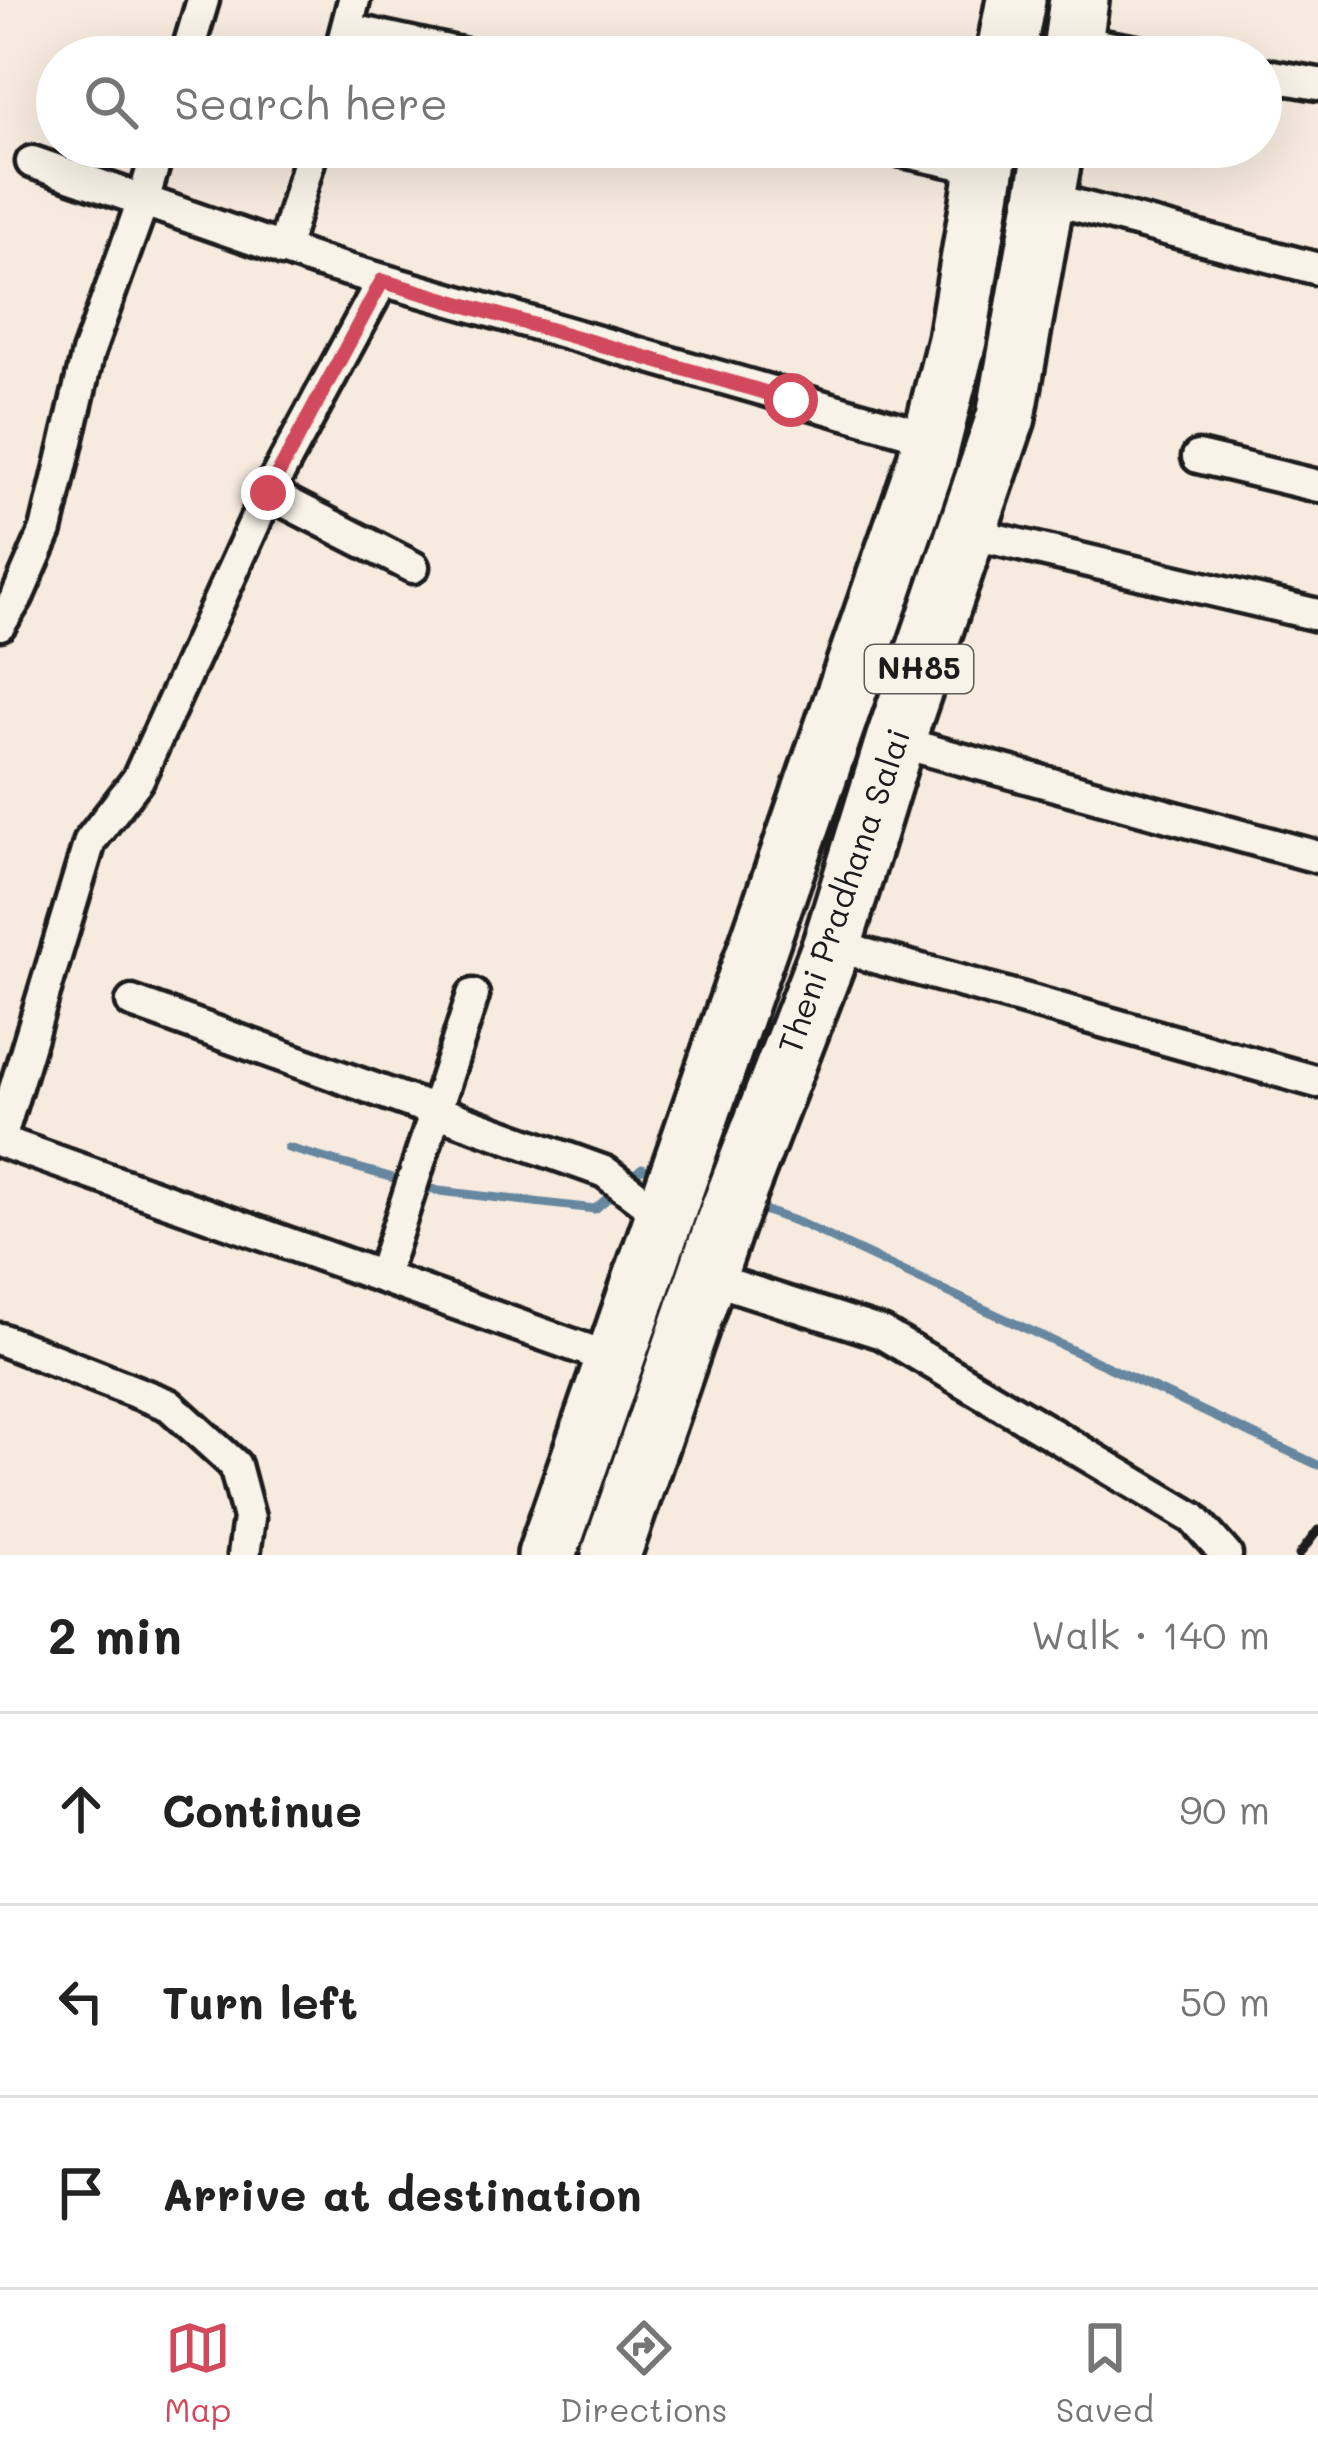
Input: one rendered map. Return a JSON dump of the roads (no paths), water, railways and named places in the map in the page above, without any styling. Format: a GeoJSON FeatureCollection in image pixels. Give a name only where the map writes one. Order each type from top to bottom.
{"type":"FeatureCollection","features":[{"type":"Feature","properties":{"kind":"highway"},"geometry":{"type":"LineString","coordinates":[[1009,36],[1016,0]]}},
{"type":"Feature","properties":{"kind":"highway","name":"Theni Pradhana Salai"},"geometry":{"type":"LineString","coordinates":[[547,1555],[615,1360],[661,1207],[926,463],[957,340],[986,168]]}},
{"type":"Feature","properties":{"kind":"highway","name":"Theni Pradhana Salai"},"geometry":{"type":"LineString","coordinates":[[611,1555],[733,1201],[832,945],[895,741],[1006,417],[1049,172]]}},
{"type":"Feature","properties":{"kind":"street"},"geometry":{"type":"LineString","coordinates":[[192,36],[202,0]]}},
{"type":"Feature","properties":{"kind":"street"},"geometry":{"type":"LineString","coordinates":[[347,29],[379,36]]}},
{"type":"Feature","properties":{"kind":"street"},"geometry":{"type":"LineString","coordinates":[[1282,78],[1318,84]]}},
{"type":"Feature","properties":{"kind":"street"},"geometry":{"type":"LineString","coordinates":[[32,162],[36,163]]}},
{"type":"Feature","properties":{"kind":"street"},"geometry":{"type":"LineString","coordinates":[[49,168],[382,281],[932,438]]}},
{"type":"Feature","properties":{"kind":"street"},"geometry":{"type":"LineString","coordinates":[[0,624],[46,530],[88,352],[153,168]]}},
{"type":"Feature","properties":{"kind":"street"},"geometry":{"type":"LineString","coordinates":[[283,250],[307,168]]}},
{"type":"Feature","properties":{"kind":"street"},"geometry":{"type":"LineString","coordinates":[[1049,172],[1318,269]]}},
{"type":"Feature","properties":{"kind":"street"},"geometry":{"type":"LineString","coordinates":[[382,281],[268,493],[138,779],[90,841],[0,1140],[615,1360]]}},
{"type":"Feature","properties":{"kind":"street"},"geometry":{"type":"LineString","coordinates":[[1198,457],[1318,486]]}},
{"type":"Feature","properties":{"kind":"street"},"geometry":{"type":"LineString","coordinates":[[268,493],[413,567]]}},
{"type":"Feature","properties":{"kind":"street"},"geometry":{"type":"LineString","coordinates":[[964,532],[1318,615]]}},
{"type":"Feature","properties":{"kind":"street"},"geometry":{"type":"LineString","coordinates":[[895,741],[1318,857]]}},
{"type":"Feature","properties":{"kind":"street"},"geometry":{"type":"LineString","coordinates":[[832,945],[1318,1082]]}},
{"type":"Feature","properties":{"kind":"street"},"geometry":{"type":"LineString","coordinates":[[382,1277],[473,995]]}},
{"type":"Feature","properties":{"kind":"street"},"geometry":{"type":"LineString","coordinates":[[132,1002],[605,1172],[661,1207],[708,1278],[882,1333],[1193,1518],[1226,1555]]}},
{"type":"Feature","properties":{"kind":"street"},"geometry":{"type":"LineString","coordinates":[[0,1340],[170,1405],[235,1465],[250,1518],[244,1555]]}},
{"type":"Feature","properties":{"kind":"waterway"},"geometry":{"type":"LineString","coordinates":[[288,1148],[439,1191],[595,1209],[642,1168],[662,1175]]}},
{"type":"Feature","properties":{"kind":"waterway"},"geometry":{"type":"LineString","coordinates":[[752,1206],[800,1223],[1318,1465]]}},
{"type":"Feature","properties":{"kind":"railway"},"geometry":{"type":"LineString","coordinates":[[1299,1555],[1318,1530]]}}]}
